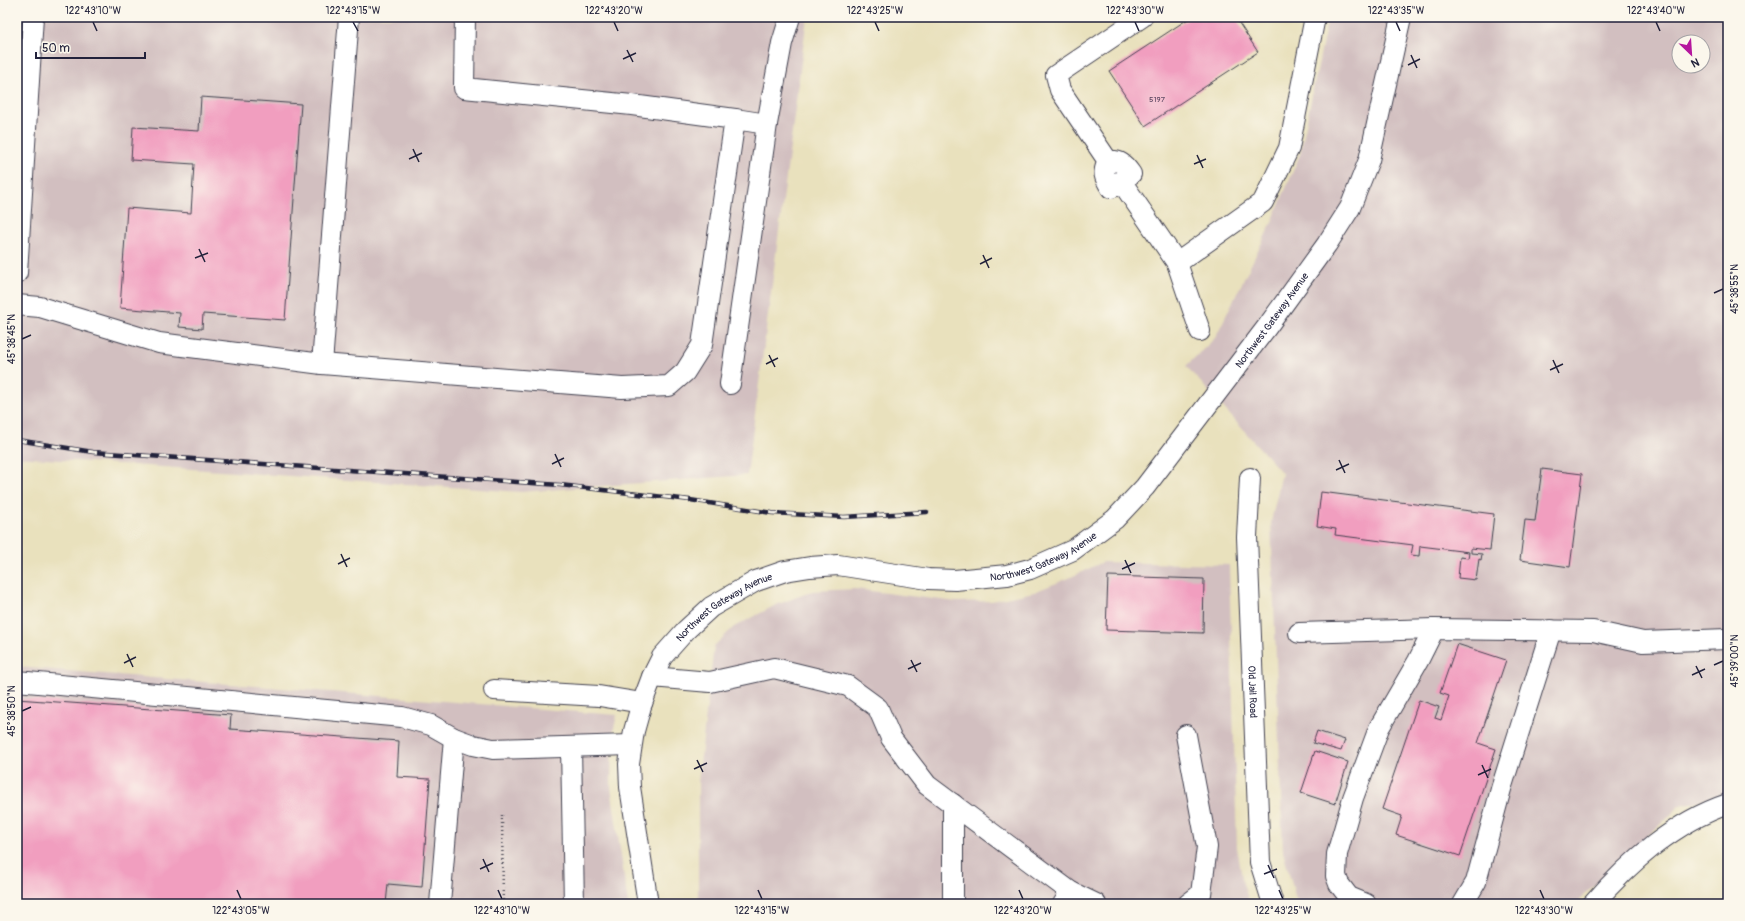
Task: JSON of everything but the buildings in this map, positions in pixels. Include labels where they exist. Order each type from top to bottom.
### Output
[{"type":"street","points":[[17,273],[33,17]]},
{"type":"street","points":[[322,364],[349,17]]},
{"type":"street","points":[[465,17],[464,88],[632,105],[767,124]]},
{"type":"street","points":[[730,384],[767,124],[782,43],[790,17]]},
{"type":"street","points":[[1142,17],[1056,75],[1060,90],[1108,161],[1116,160],[1123,163],[1130,174],[1121,181],[1177,263],[1200,331]]},
{"type":"street","points":[[1177,263],[1263,202],[1289,148],[1315,17]]},
{"type":"street","name":"Northwest Gateway Avenue","points":[[648,904],[630,787],[629,764],[631,745],[642,703],[662,657],[686,630],[711,607],[756,581],[785,571],[838,565],[928,579],[955,580],[1007,575],[1030,569],[1073,550],[1115,520],[1145,487],[1339,228],[1361,184],[1369,160],[1401,17]]},
{"type":"street","points":[[17,306],[40,307],[159,343],[322,364],[622,388],[669,386],[685,372],[702,345],[735,119]]},
{"type":"street","name":"Old Jail Road","points":[[1250,478],[1247,537],[1260,862],[1273,904]]},
{"type":"street","points":[[1366,904],[1349,898],[1339,884],[1336,876],[1337,854],[1353,798],[1379,728],[1418,661],[1434,629]]},
{"type":"street","points":[[1299,633],[1434,629],[1551,630],[1593,631],[1644,642],[1728,639]]},
{"type":"street","points":[[1463,904],[1476,882],[1501,788],[1551,630]]},
{"type":"street","points":[[652,677],[710,682],[774,668],[848,686],[878,708],[891,738],[927,785],[953,804],[1067,898],[1096,904]]},
{"type":"street","points":[[17,681],[402,716],[431,725],[454,738],[472,745],[493,749],[631,745]]},
{"type":"street","points":[[494,690],[599,696],[642,703]]},
{"type":"street","points":[[1186,735],[1207,847],[1201,894],[1188,904]]},
{"type":"street","points":[[440,904],[454,738]]},
{"type":"street","points":[[571,747],[574,904]]},
{"type":"street","points":[[953,804],[953,904]]},
{"type":"street","points":[[1592,904],[1626,868],[1647,849],[1692,820],[1728,804]]},
{"type":"path","points":[[502,815],[503,904]]},
{"type":"shaded area","points":[[17,17],[807,17],[747,475],[521,492],[17,457]]},
{"type":"shaded area","points":[[1328,17],[1728,17],[1728,794],[1681,805],[1575,904],[1299,904],[1296,899],[1283,852],[1271,522],[1282,473],[1186,366],[1215,338],[1272,222],[1300,154]]},
{"type":"shaded area","points":[[1103,562],[1229,565],[1237,847],[1243,884],[1250,904],[698,904],[698,782],[714,646],[734,627],[776,605],[813,591],[855,589],[957,602],[992,601],[1034,592]]},
{"type":"shaded area","points":[[17,667],[617,715],[612,737],[611,787],[628,904],[17,904]]},
{"type":"railway","points":[[17,440],[93,452],[560,485],[690,500],[772,513],[844,517],[927,512]]}]
